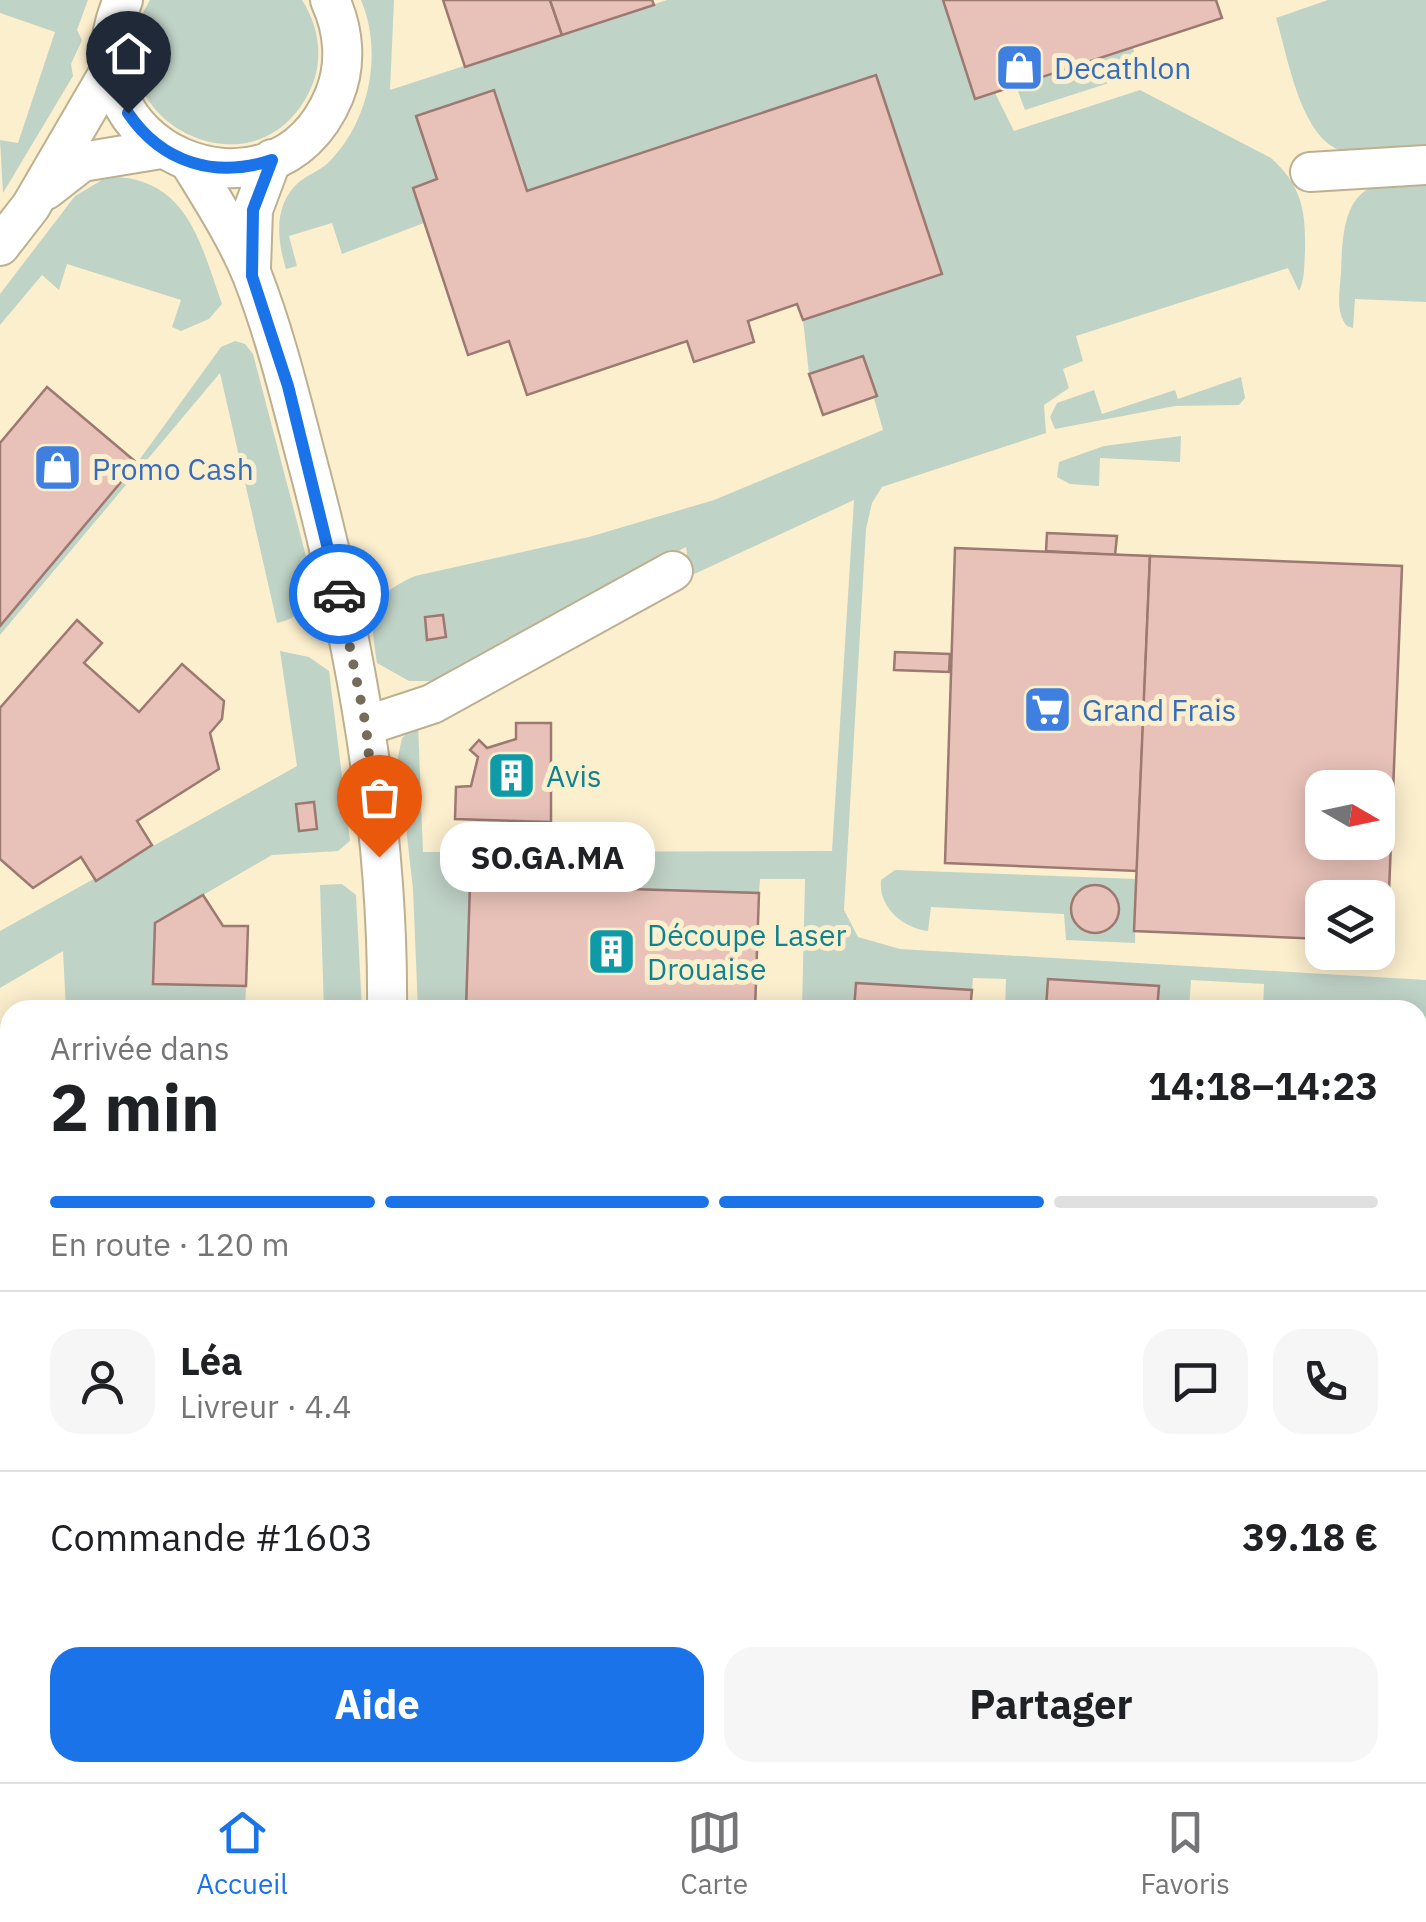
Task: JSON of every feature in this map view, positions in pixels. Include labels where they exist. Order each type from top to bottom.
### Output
[{"type":"street","points":[[123,0],[112,32],[112,67],[128,113],[176,156],[252,276],[288,386],[326,531],[366,726],[382,890],[387,1000]]},
{"type":"street","points":[[30,206],[56,180],[82,162],[176,156],[231,168],[272,160],[305,138],[336,90],[342,51],[330,0]]},
{"type":"street","points":[[0,246],[30,206],[112,67]]},
{"type":"street","points":[[252,276],[253,210],[272,160]]},
{"type":"street","points":[[1310,172],[1423,168]]},
{"type":"street","points":[[366,726],[432,704],[673,571]]},
{"type":"green space","points":[[0,0],[88,0],[77,30],[82,40],[71,64],[73,76],[3,193],[0,140],[18,143],[55,32],[0,13]]},
{"type":"green space","points":[[150,0],[302,0],[318,43],[311,88],[285,124],[253,141],[217,143],[184,132],[156,110],[138,79],[135,41]]},
{"type":"green space","points":[[361,0],[394,0],[390,90],[667,0],[943,0],[975,99],[995,93],[1014,131],[1140,90],[1271,158],[1296,189],[1303,212],[1305,252],[1299,291],[1288,268],[1076,336],[1083,361],[1063,369],[1069,388],[1044,405],[1046,433],[882,487],[872,503],[866,529],[844,910],[858,937],[900,949],[1426,980],[1426,1000],[1263,1000],[1264,984],[1191,980],[1190,1000],[1157,1000],[1158,986],[1048,979],[1047,1000],[1005,1000],[1006,979],[973,978],[972,990],[856,983],[855,1000],[802,1000],[805,879],[760,879],[759,893],[470,884],[466,1000],[418,1000],[413,889],[398,757],[402,738],[418,723],[423,852],[832,851],[854,500],[690,576],[686,547],[436,681],[409,681],[377,663],[373,621],[379,601],[415,576],[589,537],[714,500],[883,430],[862,356],[809,374],[803,320],[941,274],[527,191],[493,90],[416,116],[437,179],[413,188],[424,223],[342,254],[332,223],[289,236],[297,266],[286,269],[279,234],[281,212],[291,191],[331,160],[355,125],[369,84],[368,20]]},
{"type":"green space","points":[[1328,0],[1426,0],[1426,150],[1347,152],[1331,146],[1307,117],[1276,18]]},
{"type":"green space","points":[[1133,48],[1140,73],[1025,110],[1016,86]]},
{"type":"green space","points":[[118,177],[161,191],[177,205],[199,241],[222,304],[209,319],[181,331],[172,327],[181,300],[67,264],[59,290],[42,275],[0,325],[0,294],[75,196],[102,180]]},
{"type":"green space","points":[[1381,184],[1426,184],[1426,302],[1355,299],[1353,328],[1347,326],[1339,294],[1342,250],[1344,230],[1356,200],[1366,190]]},
{"type":"green space","points":[[235,341],[245,344],[253,354],[313,583],[310,598],[302,609],[277,623],[220,373],[0,635],[0,626],[137,463],[221,347]]},
{"type":"green space","points":[[1241,377],[1245,398],[1239,405],[1175,406],[1055,429],[1050,417],[1057,403],[1094,390],[1102,414],[1175,390],[1178,399]]},
{"type":"green space","points":[[1181,436],[1180,462],[1100,458],[1099,486],[1070,484],[1057,477],[1059,462],[1104,446]]},
{"type":"green space","points":[[280,651],[309,657],[329,671],[350,841],[338,851],[272,855],[155,923],[153,983],[246,986],[245,1000],[65,1000],[63,951],[0,988],[0,931],[297,766]]},
{"type":"green space","points":[[895,870],[1137,879],[1135,943],[1066,940],[1064,914],[931,907],[928,931],[919,929],[901,921],[884,899],[881,880]]},
{"type":"green space","points":[[342,884],[356,895],[361,1000],[324,1000],[320,885]]},
{"type":"building","points":[[443,0],[550,0],[562,35],[465,67]]},
{"type":"building","points":[[550,0],[652,0],[654,5],[562,35]]},
{"type":"building","name":"Decathlon","points":[[943,0],[1216,0],[1222,18],[975,99]]},
{"type":"building","points":[[876,75],[942,274],[803,320],[797,304],[748,321],[754,342],[694,362],[687,341],[527,395],[509,341],[468,355],[413,188],[437,179],[416,116],[494,90],[527,191]]},
{"type":"building","points":[[863,356],[877,396],[823,415],[809,374]]},
{"type":"building","points":[[47,387],[137,463],[0,626],[0,443]]},
{"type":"building","points":[[1047,533],[1117,536],[1115,555],[1046,551]]},
{"type":"building","name":"Grand Frais","points":[[955,548],[1150,556],[1137,871],[945,863]]},
{"type":"building","points":[[1150,556],[1402,566],[1394,770],[1305,770],[1305,860],[1390,860],[1389,880],[1305,880],[1305,938],[1134,931]]},
{"type":"building","points":[[443,615],[446,637],[427,640],[425,617]]},
{"type":"building","points":[[77,620],[102,643],[84,663],[139,712],[182,664],[224,701],[222,719],[210,733],[219,769],[137,821],[152,845],[96,881],[81,857],[33,888],[0,859],[0,708]]},
{"type":"building","points":[[895,652],[950,654],[949,672],[894,670]]},
{"type":"building","name":"Avis","points":[[516,723],[551,723],[551,822],[455,819],[456,787],[471,786],[478,757],[470,750],[479,740],[487,748],[516,739]]},
{"type":"building","points":[[314,802],[317,829],[299,831],[296,804]]},
{"type":"building","name":"Découpe Laser Drouaise","points":[[470,884],[759,893],[755,1000],[466,1000]]},
{"type":"building","points":[[1095,885],[1112,892],[1119,909],[1112,926],[1095,933],[1078,926],[1071,909],[1078,892]]},
{"type":"building","points":[[203,895],[223,926],[248,926],[246,986],[153,984],[155,923]]},
{"type":"building","points":[[1048,979],[1159,986],[1158,1000],[1047,1000]]},
{"type":"building","points":[[856,983],[972,990],[971,1000],[855,1000]]},
{"type":"way so far","points":[[339,594],[366,726],[379,857]]},
{"type":"place","name":"Decathlon","points":[[1019,67]]},
{"type":"place","name":"Promo Cash","points":[[57,468]]},
{"type":"place","name":"Grand Frais","points":[[1047,709]]},
{"type":"place","name":"Avis","points":[[511,775]]},
{"type":"place","name":"SO.GA.MA","points":[[379,857]]},
{"type":"place","name":"Découpe Laser Drouaise","points":[[612,951]]},
{"type":"route","points":[[128,113],[137,127],[161,148],[190,163],[231,168],[272,160],[253,210],[252,276],[288,386],[339,594]]}]
